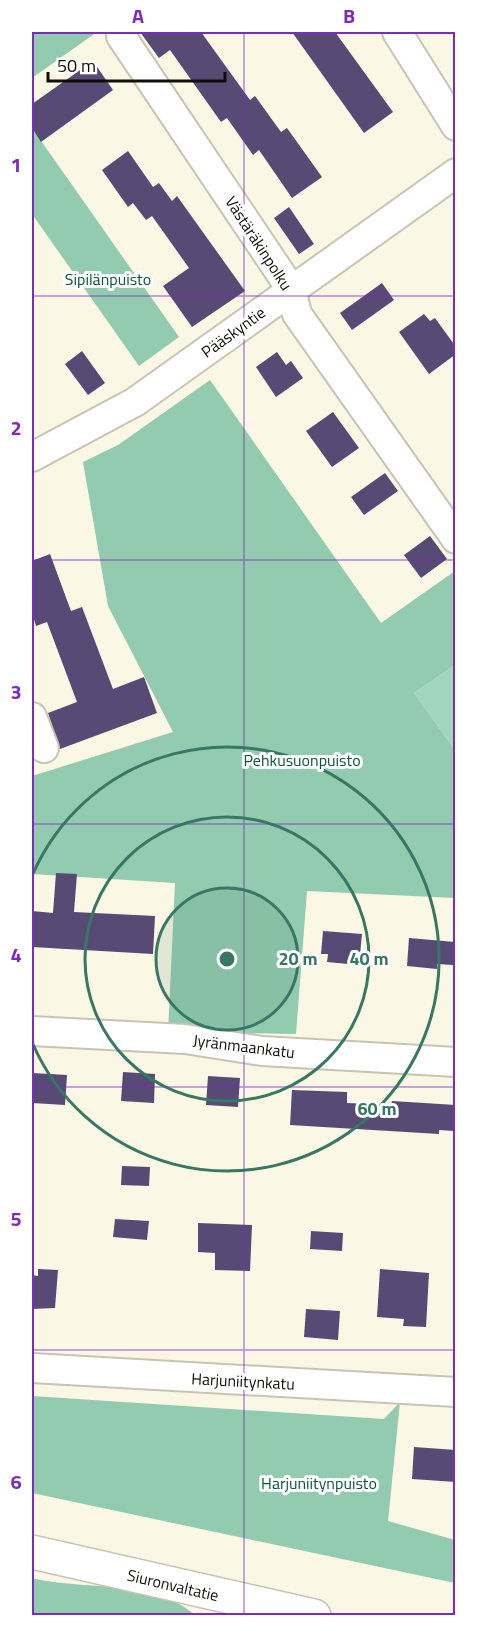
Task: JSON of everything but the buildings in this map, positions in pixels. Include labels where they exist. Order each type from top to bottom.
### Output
[{"type":"main road","name":"Siuronvaltatie","points":[[32,1552],[218,1606],[314,1616]]},
{"type":"street","points":[[397,32],[456,126]]},
{"type":"street","name":"Västäräkinpolku","points":[[121,36],[291,289],[297,314],[456,539]]},
{"type":"street","name":"Pääskyntie","points":[[32,457],[135,402],[456,173]]},
{"type":"street","points":[[32,717],[44,748]]},
{"type":"street","name":"Jyränmaankatu","points":[[32,1031],[185,1039],[262,1051],[456,1062]]},
{"type":"street","name":"Harjuniitynkatu","points":[[32,1368],[456,1392]]},
{"type":"green space","points":[[32,32],[97,32],[32,78]]},
{"type":"green space","name":"Sipilänpuisto","points":[[32,128],[179,337],[139,366],[32,214]]},
{"type":"green space","name":"Pehkusuonpuisto","points":[[210,380],[381,623],[455,571],[455,665],[414,693],[455,750],[455,898],[307,891],[296,1034],[168,1032],[175,883],[32,874],[32,776],[173,732],[108,606],[83,462],[118,445]]},
{"type":"green space","points":[[455,665],[455,750],[414,693]]},
{"type":"green space","name":"Harjuniitynpuisto","points":[[32,1396],[384,1419],[400,1402],[388,1521],[455,1540],[455,1583],[32,1493]]},
{"type":"green space","points":[[32,1578],[138,1590],[178,1603],[195,1615],[32,1616]]}]
